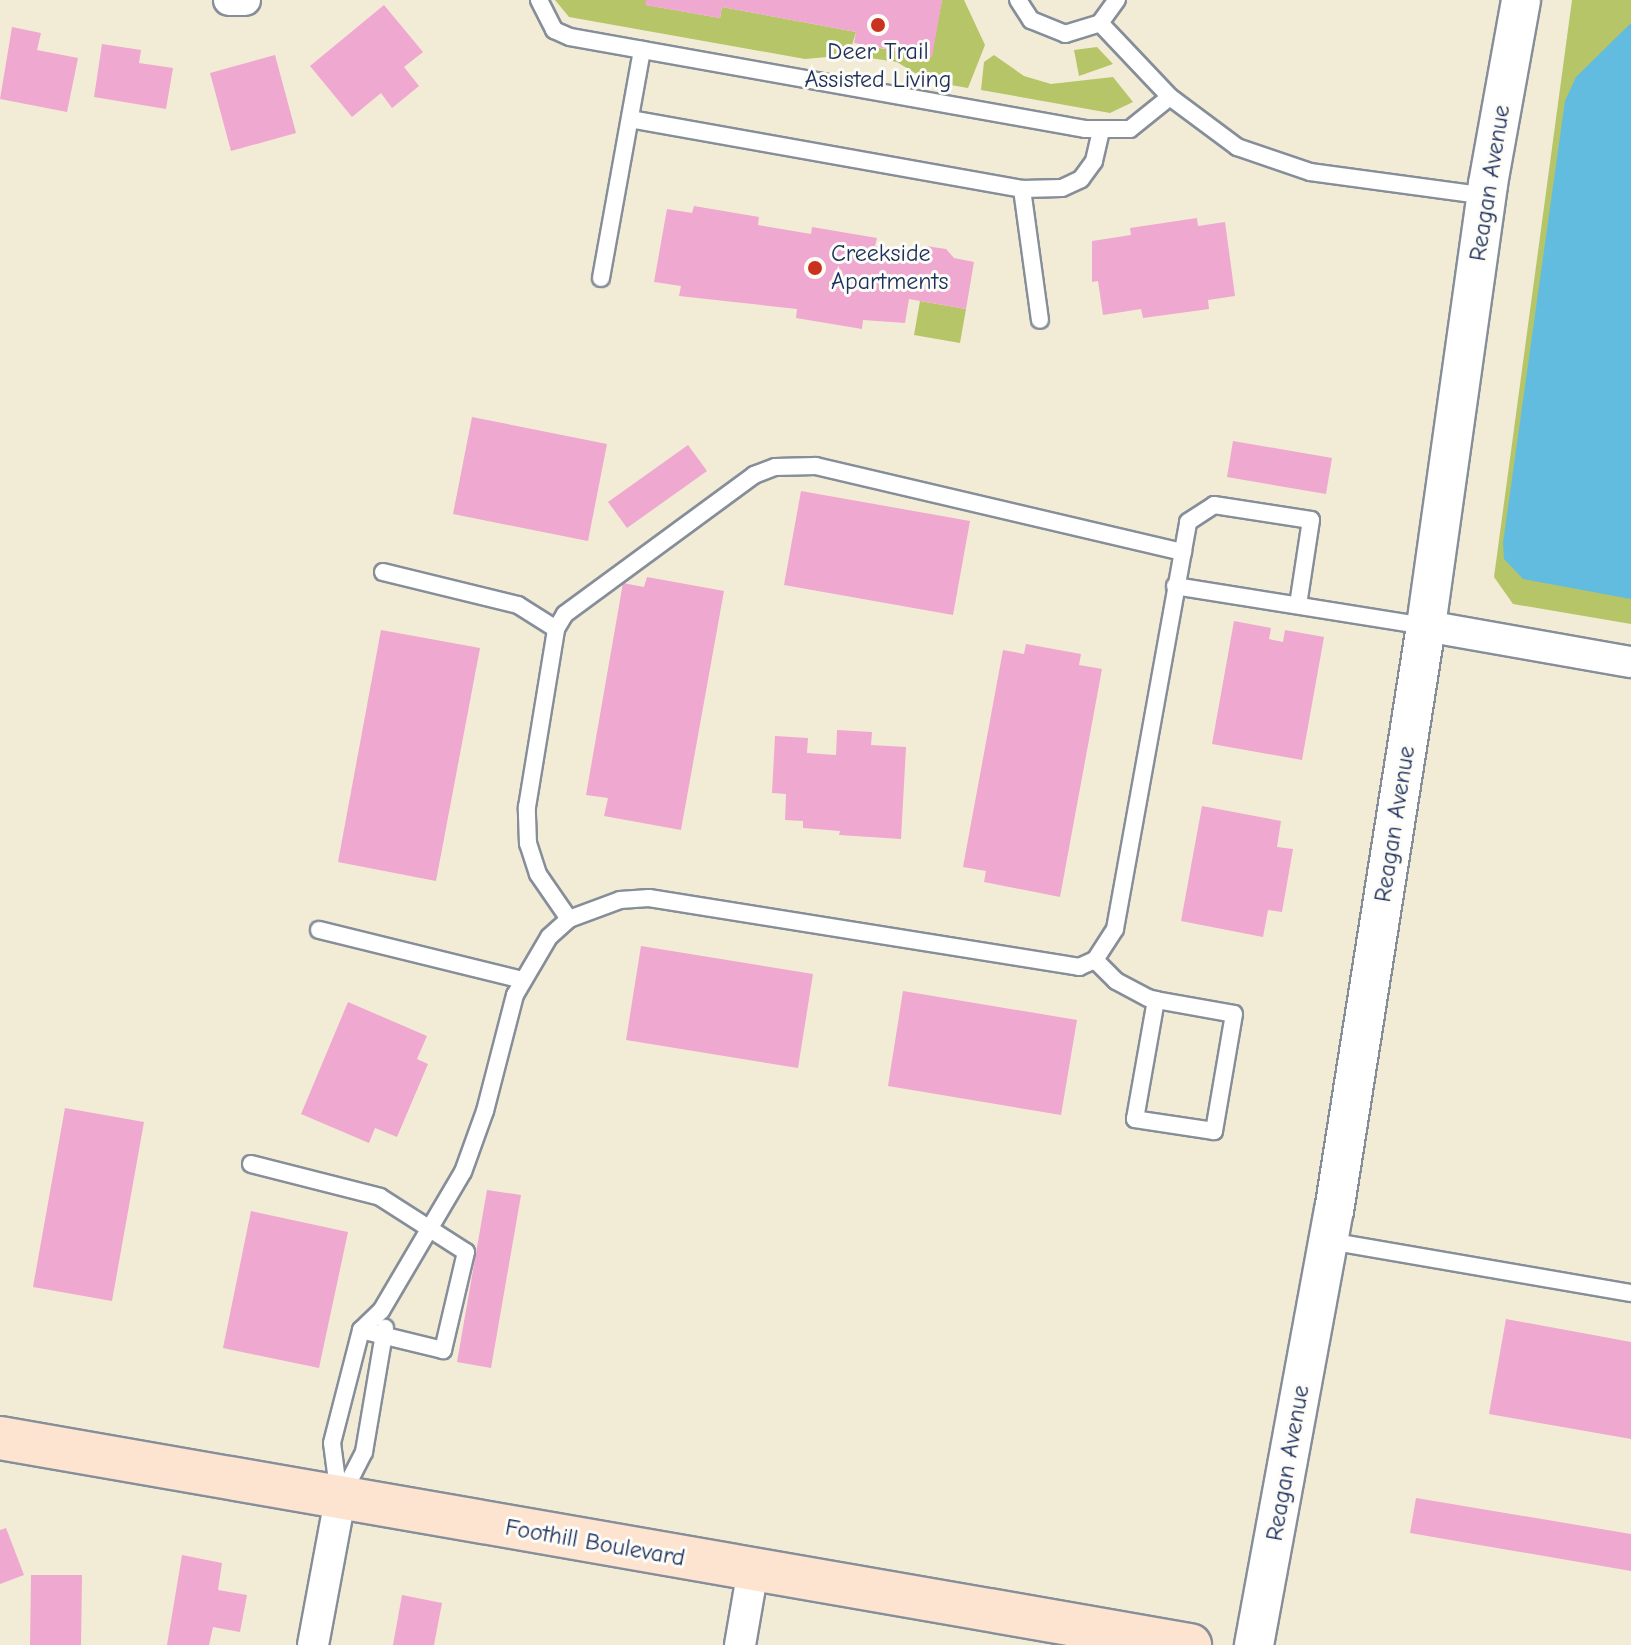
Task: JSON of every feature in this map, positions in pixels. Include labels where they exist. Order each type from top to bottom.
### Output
[{"type":"main road","name":"Foothill Boulevard","points":[[0,1438],[1190,1645]]},
{"type":"street","points":[[229,0],[245,0]]},
{"type":"street","name":"Reagan Avenue","points":[[1254,1645],[1329,1241],[1426,626],[1487,196],[1521,0]]},
{"type":"street","points":[[1426,626],[1631,662]]},
{"type":"street","points":[[313,1645],[340,1499]]},
{"type":"street","points":[[740,1645],[753,1570]]},
{"type":"lane","points":[[539,0],[554,30],[642,50],[1101,131],[1130,129],[1170,97]]},
{"type":"lane","points":[[1018,0],[1031,20],[1047,30],[1074,33],[1100,23],[1117,0]]},
{"type":"lane","points":[[1100,23],[1170,97],[1237,147],[1273,162],[1361,180],[1487,196]]},
{"type":"lane","points":[[601,278],[642,50]]},
{"type":"lane","points":[[630,119],[1022,189],[1062,188],[1081,179],[1094,161],[1101,131]]},
{"type":"lane","points":[[1022,189],[1040,320]]},
{"type":"lane","points":[[569,919],[538,874],[528,844],[527,807],[556,629],[578,605],[754,475],[775,467],[816,466],[1183,552]]},
{"type":"lane","points":[[340,1499],[332,1443],[361,1330],[381,1311],[431,1228],[472,1148],[523,980],[549,937],[569,919],[620,900],[649,898],[1062,968],[1095,960],[1117,921],[1188,522],[1214,505],[1311,520],[1298,605]]},
{"type":"lane","points":[[383,572],[518,605],[556,629]]},
{"type":"lane","points":[[1175,586],[1426,626]]},
{"type":"lane","points":[[319,930],[523,980]]},
{"type":"lane","points":[[1095,960],[1131,991],[1156,1000],[1234,1014],[1214,1131],[1135,1119],[1156,1000]]},
{"type":"lane","points":[[251,1164],[380,1197],[466,1252],[443,1350],[361,1330]]},
{"type":"lane","points":[[1329,1241],[1631,1293]]},
{"type":"lane","points":[[340,1499],[364,1452],[387,1336],[381,1311]]},
{"type":"green space","points":[[555,0],[646,0],[646,5],[720,18],[722,7],[856,32],[849,55],[805,59],[569,17]]},
{"type":"green space","points":[[942,0],[964,0],[985,45],[968,88],[928,81],[897,62],[863,57],[862,45],[931,57]]},
{"type":"green space","points":[[1572,0],[1631,0],[1631,624],[1513,604],[1494,577]]},
{"type":"green space","points":[[1097,47],[1113,64],[1079,76],[1074,50]]},
{"type":"green space","points":[[994,55],[1024,76],[1051,84],[1113,77],[1133,102],[1110,113],[981,90],[984,62]]},
{"type":"green space","points":[[920,301],[966,309],[960,343],[914,335]]},
{"type":"water","points":[[1631,23],[1631,599],[1523,579],[1504,559],[1503,543],[1565,101],[1576,77]]},
{"type":"building","name":"Deer Trail Assisted Living","points":[[646,0],[942,0],[932,57],[854,43],[856,32],[722,7],[720,18],[645,5]]},
{"type":"building","points":[[384,5],[423,52],[404,67],[419,86],[392,108],[381,93],[352,117],[310,66]]},
{"type":"building","points":[[12,27],[41,33],[37,50],[78,58],[67,112],[0,99]]},
{"type":"building","points":[[102,44],[141,50],[139,63],[173,68],[166,109],[94,97]]},
{"type":"building","points":[[275,55],[296,133],[231,151],[210,73]]},
{"type":"building","name":"Creekside Apartments","points":[[694,206],[759,217],[758,225],[811,234],[812,227],[877,238],[875,246],[904,251],[925,251],[926,246],[946,249],[954,258],[974,262],[966,309],[909,299],[905,323],[863,320],[862,329],[796,318],[797,309],[679,296],[681,286],[654,282],[667,209],[692,213]]},
{"type":"building","points":[[1197,218],[1198,226],[1225,222],[1235,296],[1208,300],[1209,309],[1143,318],[1141,309],[1103,315],[1098,281],[1092,282],[1092,241],[1131,235],[1130,228]]},
{"type":"building","points":[[472,417],[607,444],[588,541],[453,514]]},
{"type":"building","points":[[1233,441],[1332,458],[1326,494],[1227,477]]},
{"type":"building","points":[[688,445],[707,471],[627,528],[608,502]]},
{"type":"building","points":[[801,491],[970,521],[953,615],[784,585]]},
{"type":"building","points":[[647,577],[724,591],[681,830],[604,816],[608,798],[586,795],[623,583],[644,587]]},
{"type":"building","points":[[1234,621],[1271,628],[1269,639],[1283,642],[1285,630],[1324,637],[1302,760],[1212,744]]},
{"type":"building","points":[[381,630],[480,648],[436,881],[338,862]]},
{"type":"building","points":[[1026,644],[1081,654],[1079,665],[1102,669],[1060,897],[984,882],[986,871],[963,867],[1003,650],[1024,654]]},
{"type":"building","points":[[837,730],[872,732],[871,745],[906,747],[901,839],[839,835],[840,831],[803,828],[803,821],[785,820],[786,794],[772,793],[775,736],[808,738],[807,753],[836,755]]},
{"type":"building","points":[[1202,806],[1281,821],[1277,847],[1293,849],[1282,912],[1268,910],[1263,937],[1181,921]]},
{"type":"building","points":[[641,946],[813,974],[798,1068],[626,1040]]},
{"type":"building","points":[[903,991],[1077,1020],[1061,1115],[888,1086]]},
{"type":"building","points":[[348,1002],[427,1036],[417,1059],[428,1064],[397,1137],[375,1128],[369,1143],[301,1114]]},
{"type":"building","points":[[65,1108],[144,1122],[112,1301],[33,1287]]},
{"type":"building","points":[[487,1190],[521,1195],[491,1368],[457,1362]]},
{"type":"building","points":[[251,1211],[348,1232],[319,1368],[223,1348]]},
{"type":"building","points":[[1506,1319],[1631,1342],[1631,1439],[1489,1414]]},
{"type":"building","points":[[1416,1498],[1631,1534],[1631,1571],[1410,1533]]},
{"type":"building","points":[[6,1528],[24,1575],[0,1584],[0,1530]]},
{"type":"building","points":[[182,1555],[222,1563],[218,1590],[247,1595],[240,1632],[213,1627],[209,1645],[167,1645]]},
{"type":"building","points":[[31,1575],[82,1575],[81,1645],[30,1645]]},
{"type":"building","points":[[402,1595],[442,1603],[434,1645],[393,1645]]},
{"type":"place","name":"Deer Trail Assisted Living","points":[[878,25]]},
{"type":"place","name":"Creekside Apartments","points":[[815,268]]}]
